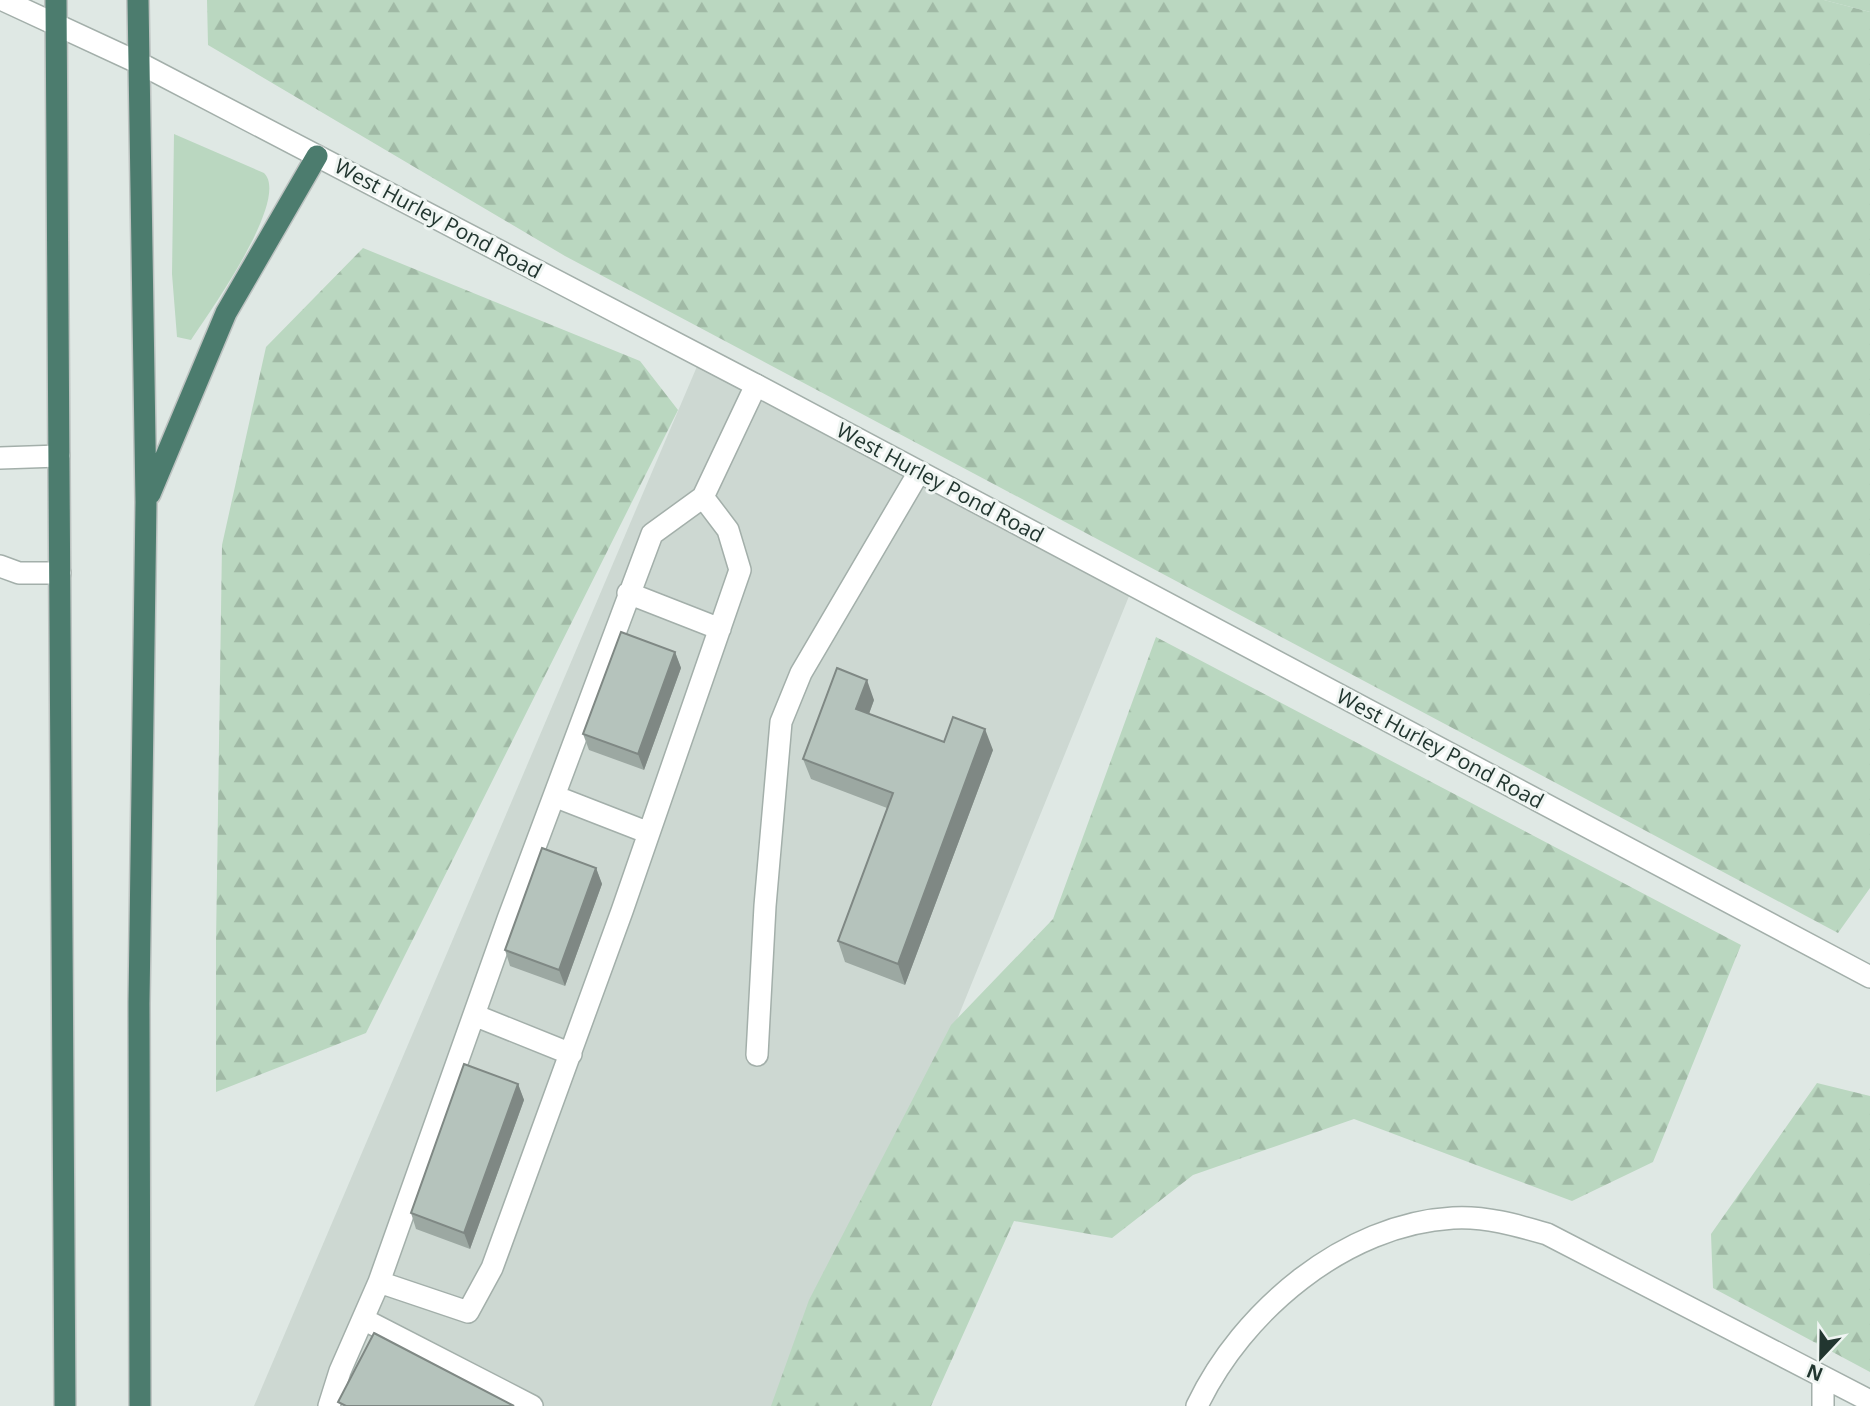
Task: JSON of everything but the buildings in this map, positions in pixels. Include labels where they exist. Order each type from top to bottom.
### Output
[{"type":"highway","points":[[56,0],[65,1406]]},
{"type":"highway","points":[[138,0],[146,502],[139,1003],[140,1406]]},
{"type":"highway","points":[[146,502],[226,313],[317,156]]},
{"type":"street","name":"West Hurley Pond Road","points":[[3,0],[139,63],[756,385],[1870,977]]},
{"type":"street","points":[[329,1406],[340,1371],[379,1282],[628,593],[652,534],[703,497],[756,385]]},
{"type":"street","points":[[0,458],[59,456]]},
{"type":"street","points":[[757,1055],[765,906],[781,722],[801,673],[919,472]]},
{"type":"street","points":[[379,1282],[468,1312],[492,1268],[571,1054],[740,570],[728,530],[703,497]]},
{"type":"street","points":[[0,566],[19,573],[60,573]]},
{"type":"street","points":[[628,593],[720,629]]},
{"type":"street","points":[[554,796],[649,833]]},
{"type":"street","points":[[474,1015],[571,1054]]},
{"type":"street","points":[[1197,1406],[1221,1363],[1268,1307],[1299,1280],[1351,1247],[1409,1225],[1453,1218],[1501,1221],[1547,1234],[1870,1401]]},
{"type":"street","points":[[363,1319],[533,1406]]},
{"type":"street","points":[[1823,1377],[1823,1406]]},
{"type":"shaded area","points":[[701,357],[1136,579],[800,1406],[254,1406]]},
{"type":"green space","points":[[207,0],[1824,0],[1870,12],[1870,888],[1838,933],[565,256],[208,45]]},
{"type":"green space","points":[[1824,0],[1870,0],[1870,12]]},
{"type":"green space","points":[[174,134],[264,173],[269,187],[266,206],[244,256],[191,340],[177,337],[172,274]]},
{"type":"green space","points":[[363,248],[640,361],[678,410],[366,1033],[216,1092],[222,545],[266,347]]},
{"type":"green space","points":[[1156,637],[1741,945],[1653,1162],[1572,1201],[1354,1119],[1193,1175],[1112,1238],[1014,1221],[931,1406],[771,1406],[809,1300],[951,1025],[1053,919]]},
{"type":"green space","points":[[1817,1083],[1870,1096],[1870,1372],[1713,1288],[1711,1234]]}]
